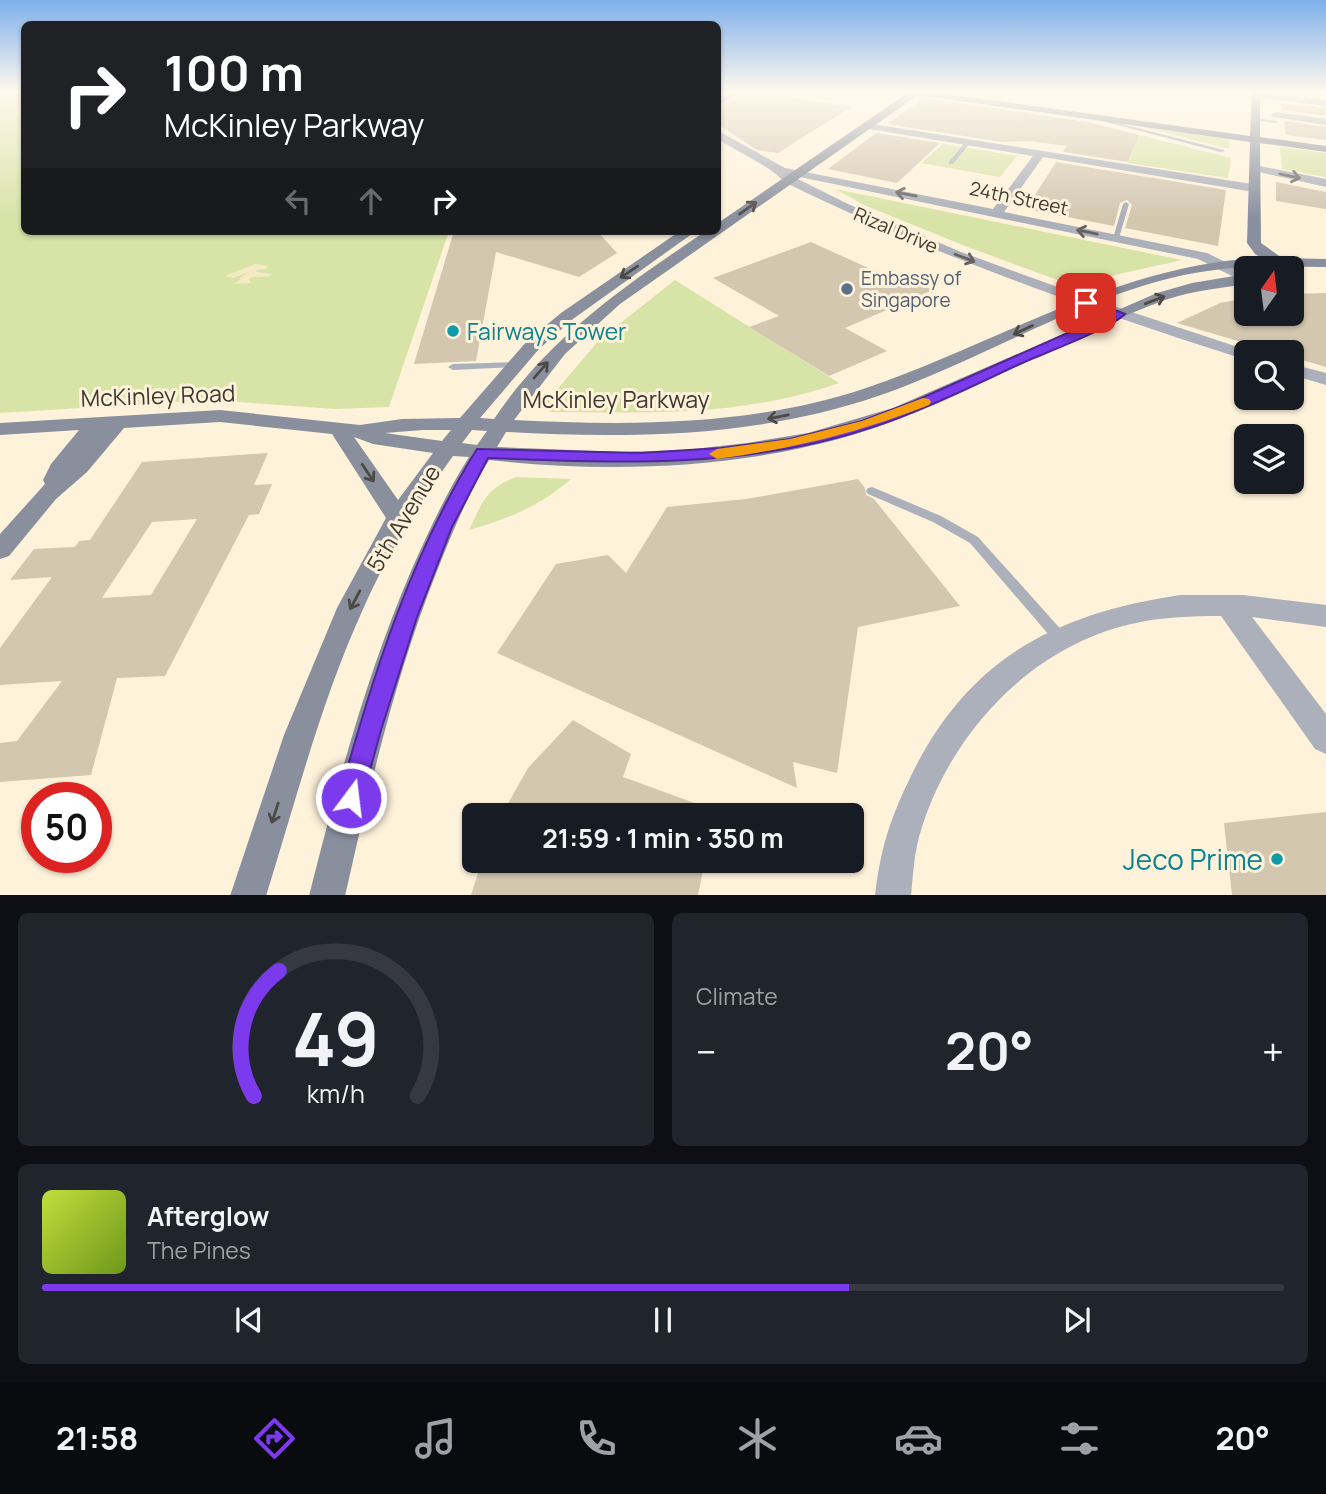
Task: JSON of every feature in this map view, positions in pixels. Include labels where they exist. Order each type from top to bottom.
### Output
[{"type":"main road","name":"5th Avenue","points":[[721,226],[845,134]]},
{"type":"main road","points":[[1229,134],[1326,146]]},
{"type":"main road","points":[[1232,134],[1255,137]]},
{"type":"main road","points":[[1255,134],[1254,243],[1268,256]]},
{"type":"main road","name":"5th Avenue","points":[[788,174],[792,161]]},
{"type":"main road","name":"5th Avenue","points":[[766,179],[788,174]]},
{"type":"main road","name":"5th Avenue","points":[[248,895],[300,735],[350,608],[398,518],[445,450],[514,365],[560,321],[680,235]]},
{"type":"main road","name":"5th Avenue","points":[[327,895],[369,730],[407,617],[443,527],[483,453],[535,377],[574,335],[618,298],[709,235]]},
{"type":"main road","name":"McKinley Parkway","points":[[1304,267],[1326,263]]},
{"type":"main road","name":"McKinley Parkway","points":[[466,424],[638,430],[712,426],[773,418],[845,403],[1086,303],[1166,275],[1234,266]]},
{"type":"main road","name":"McKinley Parkway","points":[[1304,272],[1326,276]]},
{"type":"main road","points":[[483,453],[641,458],[721,454],[790,443],[867,424],[920,404],[1119,314],[1192,288],[1234,281]]},
{"type":"main road","name":"McKinley Road","points":[[0,429],[220,416],[349,429],[466,424]]},
{"type":"main road","points":[[0,550],[48,494],[79,467],[119,421]]},
{"type":"main road","points":[[48,494],[60,469],[96,422]]},
{"type":"main road","points":[[349,429],[398,518]]},
{"type":"main road","name":"McKinley Road","points":[[349,429],[373,438],[445,450],[483,453]]},
{"type":"street","points":[[929,134],[1254,188]]},
{"type":"street","name":"Rizal Drive","points":[[721,137],[756,159],[921,241],[1086,303],[1234,350]]},
{"type":"street","points":[[997,213],[1040,154]]},
{"type":"street","points":[[1254,168],[1326,183]]},
{"type":"street","name":"24th Street","points":[[788,174],[997,213],[1202,256],[1234,271]]},
{"type":"street","points":[[1304,373],[1326,379]]},
{"type":"street","points":[[1228,605],[1326,739]]},
{"type":"street","points":[[892,895],[900,841],[931,766],[968,708],[1010,667],[1060,638],[1113,618],[1160,609],[1228,605],[1326,616]]},
{"type":"lane","points":[[1157,134],[1222,151]]},
{"type":"lane","points":[[951,163],[968,142]]},
{"type":"lane","points":[[1116,238],[1126,204]]},
{"type":"lane","points":[[453,367],[514,365]]},
{"type":"lane","points":[[872,491],[947,524],[974,540],[1060,638]]},
{"type":"green space","points":[[0,134],[21,134],[21,235],[448,235],[389,407],[335,409],[210,400],[0,413]]},
{"type":"green space","points":[[1169,134],[1227,139],[1230,140],[1229,149]]},
{"type":"green space","points":[[1139,135],[1231,158],[1228,178],[1128,163]]},
{"type":"green space","points":[[943,144],[1017,156],[1000,177],[921,163]]},
{"type":"green space","points":[[1280,147],[1326,153],[1326,177],[1282,169]]},
{"type":"green space","points":[[835,189],[1182,260],[1115,275],[1079,288],[965,246],[864,205]]},
{"type":"green space","points":[[675,280],[839,383],[769,402],[696,410],[550,412],[543,406],[600,339]]},
{"type":"green space","points":[[516,477],[571,479],[547,497],[523,510],[469,530],[491,492]]},
{"type":"sand","points":[[255,264],[268,266],[266,269],[256,270],[257,272],[273,274],[249,279],[251,283],[234,284],[248,272],[233,278],[225,276]]},
{"type":"building","points":[[733,134],[809,134],[778,153],[757,150]]},
{"type":"building","points":[[875,134],[940,143],[897,183],[828,169]]},
{"type":"building","points":[[950,134],[1139,135],[1128,162],[1063,152],[1067,146],[1028,141],[1002,142]]},
{"type":"building","points":[[1326,134],[1326,140],[1286,135]]},
{"type":"building","points":[[1056,162],[1226,190],[1218,246],[1125,228],[1132,205],[1127,200],[1120,203],[1114,226],[1026,209]]},
{"type":"building","points":[[1276,182],[1326,192],[1326,209],[1276,201]]},
{"type":"building","points":[[453,235],[601,235],[617,253],[579,277],[496,252],[476,361],[414,364]]},
{"type":"building","points":[[811,242],[886,276],[894,272],[933,290],[845,328],[887,351],[829,376],[749,327],[779,316],[713,278]]},
{"type":"building","points":[[1326,293],[1326,367],[1304,361],[1304,340],[1234,340],[1177,323],[1220,303],[1234,300],[1234,326],[1304,326],[1304,294]]},
{"type":"building","points":[[268,453],[254,485],[272,484],[259,514],[249,515],[165,676],[117,678],[91,775],[0,782],[0,743],[17,741],[62,681],[0,685],[0,648],[52,577],[10,580],[34,549],[75,547],[79,541],[90,540],[142,462]],"holes":[[[197,519],[151,595],[102,598],[152,522]]]},
{"type":"building","points":[[858,479],[865,488],[866,495],[874,499],[960,606],[858,627],[837,773],[793,762],[797,788],[497,653],[556,564],[608,555],[626,573],[667,507],[746,499]]},
{"type":"building","points":[[573,720],[631,754],[623,777],[694,803],[508,803],[528,768]]},
{"type":"building","name":"Jeco Prime","points":[[1326,812],[1326,895],[1232,895],[1224,823]]},
{"type":"building","points":[[478,873],[703,873],[698,895],[471,895]]},
{"type":"slow traffic","points":[[717,454],[790,443],[867,424],[923,402]]},
{"type":"place","name":"Embassy of Singapore","points":[[847,289]]},
{"type":"place","name":"Fairways Tower","points":[[453,331]]},
{"type":"place","name":"Jeco Prime","points":[[1277,859]]},
{"type":"route","points":[[351,798],[369,730],[407,617],[443,527],[483,453],[641,458],[721,454],[790,443],[867,424],[920,404],[1119,314],[1086,303]]}]
